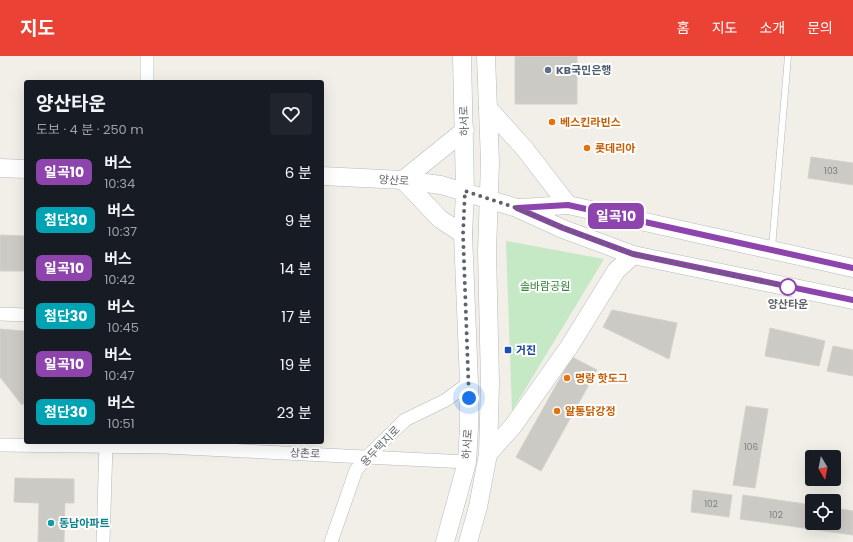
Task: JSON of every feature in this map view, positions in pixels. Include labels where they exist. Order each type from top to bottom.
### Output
[{"type":"main road","name":"하서로","points":[[445,542],[467,462],[469,383],[463,234],[465,130],[462,56]]},
{"type":"main road","name":"하서로","points":[[468,542],[478,508],[488,454],[490,383],[487,252],[490,162],[486,56]]},
{"type":"main road","points":[[488,108],[524,148],[568,205]]},
{"type":"main road","points":[[463,234],[440,219],[403,180],[465,130]]},
{"type":"main road","points":[[0,168],[24,169]]},
{"type":"main road","name":"양산로","points":[[324,176],[403,180],[465,191],[517,208],[563,228],[633,254],[853,300]]},
{"type":"main road","points":[[517,208],[568,205],[853,268]]},
{"type":"main road","points":[[488,454],[513,426],[569,347],[616,271],[633,254]]},
{"type":"street","points":[[147,56],[147,80]]},
{"type":"street","points":[[0,314],[24,315]]},
{"type":"street","name":"용두택지로","points":[[331,542],[356,470],[368,456],[405,420],[446,400],[469,383]]},
{"type":"street","name":"상촌로","points":[[0,445],[165,444],[467,462]]},
{"type":"street","points":[[103,542],[106,445]]},
{"type":"lane","points":[[772,251],[788,56]]},
{"type":"green space","name":"솔바람공원","points":[[506,241],[604,259],[512,411]]},
{"type":"building","points":[[515,56],[577,56],[577,104],[515,104]]},
{"type":"building","points":[[811,157],[853,163],[853,185],[808,178]]},
{"type":"building","points":[[0,235],[24,236],[24,271],[0,271]]},
{"type":"building","points":[[612,310],[677,323],[669,359],[603,327]]},
{"type":"building","points":[[770,328],[825,341],[819,366],[765,356]]},
{"type":"building","points":[[0,329],[24,331],[24,404],[22,405],[0,377]]},
{"type":"building","points":[[833,346],[853,350],[853,376],[827,371]]},
{"type":"building","points":[[572,357],[597,370],[541,471],[516,457]]},
{"type":"building","points":[[746,406],[768,409],[755,488],[733,485]]},
{"type":"building","name":"동남아파트","points":[[15,478],[74,479],[74,503],[65,503],[64,542],[38,542],[39,503],[14,502]]},
{"type":"building","points":[[693,490],[732,495],[729,517],[691,512]]},
{"type":"building","points":[[743,495],[805,504],[805,528],[740,519]]},
{"type":"building","points":[[841,509],[853,511],[853,535],[818,530],[841,530]]},
{"type":"bus line","name":"일곡10","points":[[853,268],[568,205],[517,208],[563,228],[633,254],[853,300]]},
{"type":"place","name":"KB국민은행","points":[[548,70]]},
{"type":"place","name":"베스킨라빈스","points":[[552,122]]},
{"type":"place","name":"롯데리아","points":[[587,148]]},
{"type":"place","name":"양산타운","points":[[788,287]]},
{"type":"place","name":"거진","points":[[508,350]]},
{"type":"place","name":"명랑 핫도그","points":[[567,378]]},
{"type":"place","name":"알통닭강정","points":[[557,411]]},
{"type":"place","name":"동남아파트","points":[[51,523]]},
{"type":"route","points":[[469,398],[463,234],[465,191],[517,208],[563,228],[633,254],[788,287]]}]
